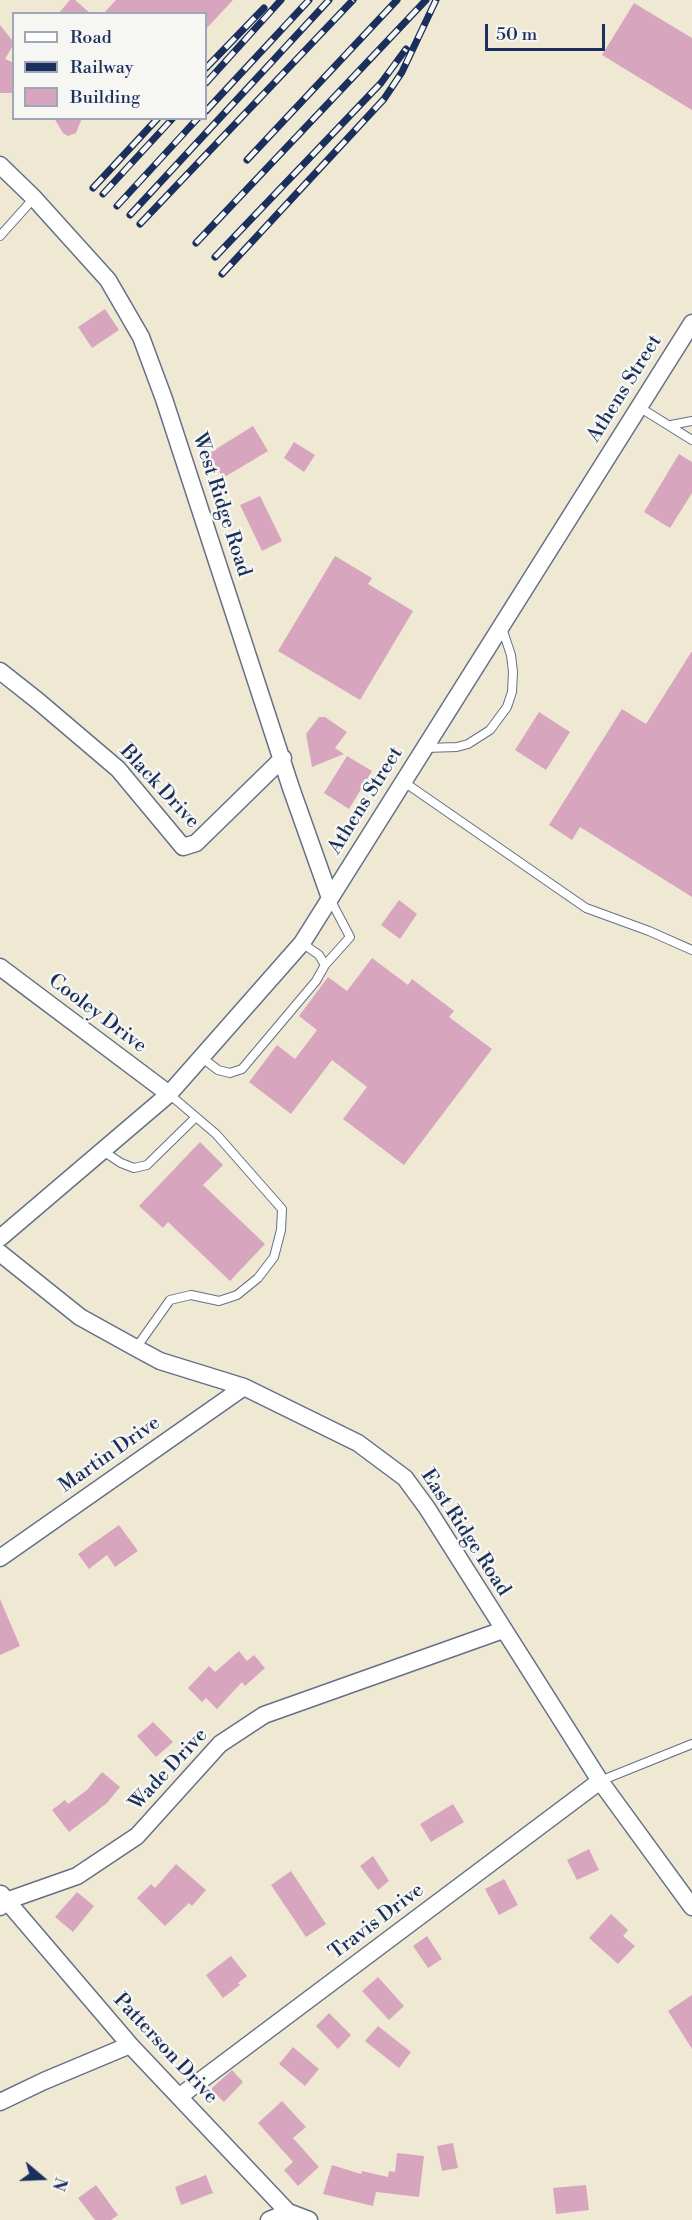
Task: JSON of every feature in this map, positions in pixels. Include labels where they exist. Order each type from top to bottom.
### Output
[{"type":"street","name":"West Ridge Road","points":[[0,165],[34,198],[108,280],[141,337],[164,399],[291,788],[330,898]]},
{"type":"street","name":"Athens Street","points":[[0,1238],[169,1094],[302,943],[692,323]]},
{"type":"street","name":"Black Drive","points":[[0,671],[118,769],[183,847],[196,843],[283,758]]},
{"type":"street","name":"Cooley Drive","points":[[0,967],[169,1094]]},
{"type":"street","name":"East Ridge Road","points":[[0,1253],[80,1317],[160,1361],[244,1387],[358,1443],[405,1478],[427,1508],[600,1781],[692,1907]]},
{"type":"street","name":"Martin Drive","points":[[0,1558],[244,1387]]},
{"type":"street","name":"Wade Drive","points":[[2,1900],[77,1876],[136,1836],[220,1744],[264,1715],[503,1630]]},
{"type":"street","name":"Travis Drive","points":[[180,2096],[600,1781]]},
{"type":"street","name":"Patterson Drive","points":[[2,1900],[130,2045],[288,2212],[309,2220]]},
{"type":"street","points":[[0,2102],[130,2045]]},
{"type":"street","points":[[269,2220],[288,2212]]},
{"type":"lane","points":[[0,236],[34,198]]},
{"type":"lane","points":[[639,407],[692,440]]},
{"type":"lane","points":[[671,425],[692,421]]},
{"type":"lane","points":[[424,748],[457,747],[468,744],[490,730],[507,707],[512,692],[513,672],[511,655],[501,625]]},
{"type":"lane","points":[[404,782],[586,908],[649,931],[692,950]]},
{"type":"lane","points":[[201,1057],[218,1070],[230,1073],[242,1069],[316,981],[325,965],[350,937],[330,898]]},
{"type":"lane","points":[[302,943],[319,955],[325,965]]},
{"type":"lane","points":[[136,1348],[170,1300],[192,1295],[219,1301],[237,1295],[258,1278],[274,1257],[281,1230],[282,1209],[216,1134],[169,1094]]},
{"type":"lane","points":[[103,1151],[121,1163],[135,1168],[147,1165],[196,1117]]},
{"type":"lane","points":[[600,1781],[692,1744]]},
{"type":"building","points":[[70,0],[75,0],[89,12],[60,12]]},
{"type":"building","points":[[116,0],[233,0],[207,28],[207,12],[105,12]]},
{"type":"building","points":[[634,3],[692,38],[692,110],[602,55]]},
{"type":"building","points":[[0,25],[12,40],[12,47],[5,59],[12,62],[12,93],[0,93]]},
{"type":"building","points":[[55,120],[81,120],[76,133],[68,136],[63,133]]},
{"type":"building","points":[[105,309],[119,330],[92,348],[78,327]]},
{"type":"building","points":[[253,426],[268,451],[223,478],[208,454]]},
{"type":"building","points":[[294,442],[315,455],[304,472],[284,458]]},
{"type":"building","points":[[679,454],[692,462],[692,493],[670,528],[644,512]]},
{"type":"building","points":[[260,496],[282,541],[262,551],[240,505]]},
{"type":"building","points":[[335,556],[372,578],[368,584],[413,611],[360,700],[278,651]]},
{"type":"building","points":[[692,651],[692,897],[580,827],[572,840],[549,825],[622,709],[646,724]]},
{"type":"building","points":[[539,712],[570,732],[546,770],[515,750]]},
{"type":"building","points":[[319,717],[325,717],[347,732],[335,748],[344,754],[312,767],[306,734]]},
{"type":"building","points":[[347,756],[372,771],[349,809],[324,793]]},
{"type":"building","points":[[399,900],[417,914],[400,939],[381,925]]},
{"type":"building","points":[[372,958],[408,985],[412,979],[454,1011],[449,1017],[492,1049],[404,1165],[343,1119],[367,1087],[332,1060],[291,1114],[249,1082],[277,1045],[295,1059],[317,1030],[299,1016],[328,977],[347,991]]},
{"type":"building","points":[[200,1142],[223,1165],[203,1185],[265,1244],[230,1281],[168,1222],[163,1228],[139,1206]]},
{"type":"building","points":[[119,1525],[138,1551],[115,1567],[107,1555],[89,1569],[78,1554]]},
{"type":"building","points":[[0,1599],[20,1646],[0,1655]]},
{"type":"building","points":[[239,1651],[247,1661],[254,1655],[265,1668],[245,1686],[242,1682],[217,1709],[206,1698],[202,1702],[188,1688],[209,1666],[215,1672]]},
{"type":"building","points":[[153,1722],[173,1742],[156,1757],[137,1736]]},
{"type":"building","points":[[102,1772],[120,1787],[107,1803],[69,1832],[52,1810],[65,1800],[68,1804],[87,1790]]},
{"type":"building","points":[[453,1804],[464,1822],[431,1842],[420,1824]]},
{"type":"building","points":[[589,1849],[599,1870],[577,1880],[567,1860]]},
{"type":"building","points":[[373,1856],[389,1881],[378,1890],[360,1866]]},
{"type":"building","points":[[176,1864],[206,1890],[192,1906],[189,1903],[165,1926],[137,1898],[151,1884],[155,1888]]},
{"type":"building","points":[[291,1871],[326,1924],[306,1937],[271,1885]]},
{"type":"building","points":[[504,1879],[518,1905],[499,1915],[485,1889]]},
{"type":"building","points":[[77,1892],[94,1906],[73,1932],[55,1917]]},
{"type":"building","points":[[611,1914],[628,1930],[623,1936],[635,1946],[618,1964],[589,1938]]},
{"type":"building","points":[[427,1936],[442,1959],[428,1968],[413,1946]]},
{"type":"building","points":[[231,1956],[247,1976],[238,1983],[240,1985],[223,1998],[206,1975]]},
{"type":"building","points":[[378,1977],[404,2006],[389,2020],[362,1991]]},
{"type":"building","points":[[692,1995],[692,2049],[668,2011]]},
{"type":"building","points":[[329,2013],[351,2035],[338,2049],[316,2026]]},
{"type":"building","points":[[378,2026],[411,2052],[399,2068],[365,2041]]},
{"type":"building","points":[[293,2047],[319,2069],[305,2086],[279,2064]]},
{"type":"building","points":[[232,2070],[243,2082],[224,2102],[211,2089]]},
{"type":"building","points":[[282,2101],[306,2127],[293,2138],[319,2167],[298,2186],[284,2170],[293,2162],[258,2123]]},
{"type":"building","points":[[453,2143],[458,2168],[442,2171],[437,2146]]},
{"type":"building","points":[[397,2153],[424,2156],[419,2197],[376,2192],[373,2206],[323,2194],[332,2165],[361,2174],[362,2171],[388,2177],[389,2171],[395,2172]]},
{"type":"building","points":[[206,2175],[213,2193],[181,2205],[175,2187]]},
{"type":"building","points":[[96,2185],[118,2215],[111,2220],[95,2220],[78,2198]]},
{"type":"building","points":[[586,2185],[589,2210],[556,2214],[553,2188]]},
{"type":"railway","points":[[207,82],[281,0]]},
{"type":"railway","points":[[207,110],[309,0]]},
{"type":"railway","points":[[130,215],[329,0]]},
{"type":"railway","points":[[140,224],[353,0]]},
{"type":"railway","points":[[247,160],[397,0]]},
{"type":"railway","points":[[196,243],[426,0]]},
{"type":"railway","points":[[222,274],[384,99],[402,72],[436,0]]},
{"type":"railway","points":[[207,67],[264,8]]},
{"type":"railway","points":[[215,257],[381,83],[406,49]]},
{"type":"railway","points":[[93,188],[156,120]]},
{"type":"railway","points":[[103,194],[171,120]]},
{"type":"railway","points":[[117,206],[196,120]]}]
